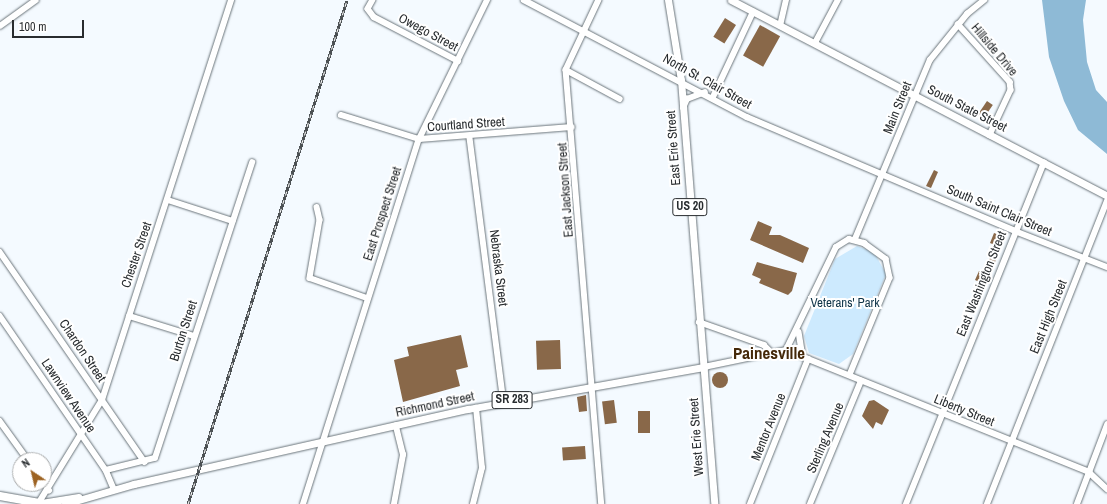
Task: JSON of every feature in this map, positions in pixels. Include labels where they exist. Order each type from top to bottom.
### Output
[{"type":"highway","points":[[0,496],[37,504]]},
{"type":"main road","name":"East Erie Street","points":[[668,0],[681,80],[699,322],[704,368]]},
{"type":"main road","name":"South State Street","points":[[731,0],[1107,196]]},
{"type":"main road","name":"Richmond Street","points":[[65,504],[114,489],[323,444],[504,402],[592,385],[704,368]]},
{"type":"main road","name":"West Erie Street","points":[[704,368],[714,504]]},
{"type":"main road","name":"Richmond Street","points":[[37,504],[92,495]]},
{"type":"street","points":[[0,26],[36,0]]},
{"type":"street","name":"Chester Street","points":[[52,485],[102,400],[168,200],[231,0]]},
{"type":"street","name":"Owego Street","points":[[373,0],[368,9],[374,17],[458,61]]},
{"type":"street","name":"East Prospect Street","points":[[304,504],[367,298],[419,140],[487,0]]},
{"type":"street","name":"North St. Clair Street","points":[[524,0],[705,92],[747,117],[883,174]]},
{"type":"street","points":[[599,0],[566,70],[620,99]]},
{"type":"street","points":[[780,26],[786,0]]},
{"type":"street","points":[[815,43],[838,0]]},
{"type":"street","name":"Main Street","points":[[855,239],[930,60],[958,24],[984,0]]},
{"type":"street","points":[[713,97],[753,12]]},
{"type":"street","name":"Hillside Drive","points":[[958,24],[1010,82],[1011,90],[990,135]]},
{"type":"street","name":"East Jackson Street","points":[[566,70],[572,127],[602,504]]},
{"type":"street","points":[[683,108],[687,99],[705,92]]},
{"type":"street","name":"Courtland Street","points":[[341,115],[419,140],[470,138],[572,127]]},
{"type":"street","name":"Nebraska Street","points":[[470,138],[504,402]]},
{"type":"street","name":"Burton Street","points":[[145,462],[155,458],[252,163]]},
{"type":"street","name":"East Washington Street","points":[[906,504],[1015,231],[1044,163]]},
{"type":"street","name":"South Saint Clair Street","points":[[883,174],[1015,231],[1107,266]]},
{"type":"street","points":[[168,200],[233,221]]},
{"type":"street","name":"East High Street","points":[[987,504],[1107,201]]},
{"type":"street","points":[[317,207],[320,220],[310,278],[367,298]]},
{"type":"street","points":[[806,358],[786,350],[799,330],[836,247],[844,241],[855,239],[877,250],[889,265],[890,278],[850,375]]},
{"type":"street","name":"Chardon Street","points":[[0,252],[145,462]]},
{"type":"street","name":"Lawnview Avenue","points":[[0,316],[106,470],[114,489]]},
{"type":"street","points":[[129,316],[194,336]]},
{"type":"street","points":[[699,322],[764,345],[772,353]]},
{"type":"street","points":[[799,330],[806,358]]},
{"type":"street","name":"Richmond Street","points":[[704,368],[786,350]]},
{"type":"street","name":"Liberty Street","points":[[806,358],[1089,472],[1107,489]]},
{"type":"street","name":"Mentor Avenue","points":[[750,504],[806,358]]},
{"type":"street","name":"Sterling Avenue","points":[[810,504],[860,381]]},
{"type":"street","points":[[473,504],[482,468],[476,408]]},
{"type":"street","points":[[0,420],[22,452]]},
{"type":"street","points":[[1077,504],[1107,425]]},
{"type":"street","points":[[394,504],[403,455],[396,426]]},
{"type":"street","points":[[106,470],[145,462]]},
{"type":"street","name":"Chester Street","points":[[37,504],[47,492]]},
{"type":"green space","name":"Veterans' Park","points":[[857,246],[874,252],[886,274],[853,354],[839,364],[809,353],[804,336],[835,259]]},
{"type":"shaded area","points":[[1042,0],[1086,0],[1083,20],[1087,62],[1096,90],[1107,102],[1107,154],[1078,130],[1064,101],[1049,57]]},
{"type":"building","points":[[725,18],[736,25],[724,44],[713,37]]},
{"type":"building","points":[[760,25],[780,36],[763,67],[743,56]]},
{"type":"building","points":[[987,101],[993,105],[983,119],[977,115]]},
{"type":"building","points":[[934,170],[938,172],[931,188],[926,186]]},
{"type":"building","points":[[758,221],[772,227],[769,235],[780,235],[809,248],[803,263],[750,240]]},
{"type":"building","points":[[994,233],[1005,237],[986,285],[975,280],[979,271],[984,273],[995,245],[990,243]]},
{"type":"building","points":[[757,262],[797,273],[792,291],[788,295],[759,283],[761,279],[752,275]]},
{"type":"building","points":[[461,335],[468,367],[456,370],[460,386],[403,402],[394,360],[409,356],[407,347]]},
{"type":"building","points":[[560,340],[561,369],[537,370],[536,341]]},
{"type":"building","points":[[720,372],[727,377],[728,380],[723,387],[720,388],[713,383],[712,380],[717,373]]},
{"type":"building","points":[[586,395],[587,411],[579,412],[577,397]]},
{"type":"building","points":[[614,400],[617,423],[605,424],[602,401]]},
{"type":"building","points":[[874,400],[889,410],[882,425],[876,422],[873,429],[862,416],[869,401]]},
{"type":"building","points":[[638,411],[650,411],[650,433],[638,433]]},
{"type":"building","points":[[585,446],[586,459],[563,461],[562,448]]},
{"type":"railway","points":[[188,504],[347,0]]},
{"type":"district","name":"Painesville","points":[[769,353]]}]
